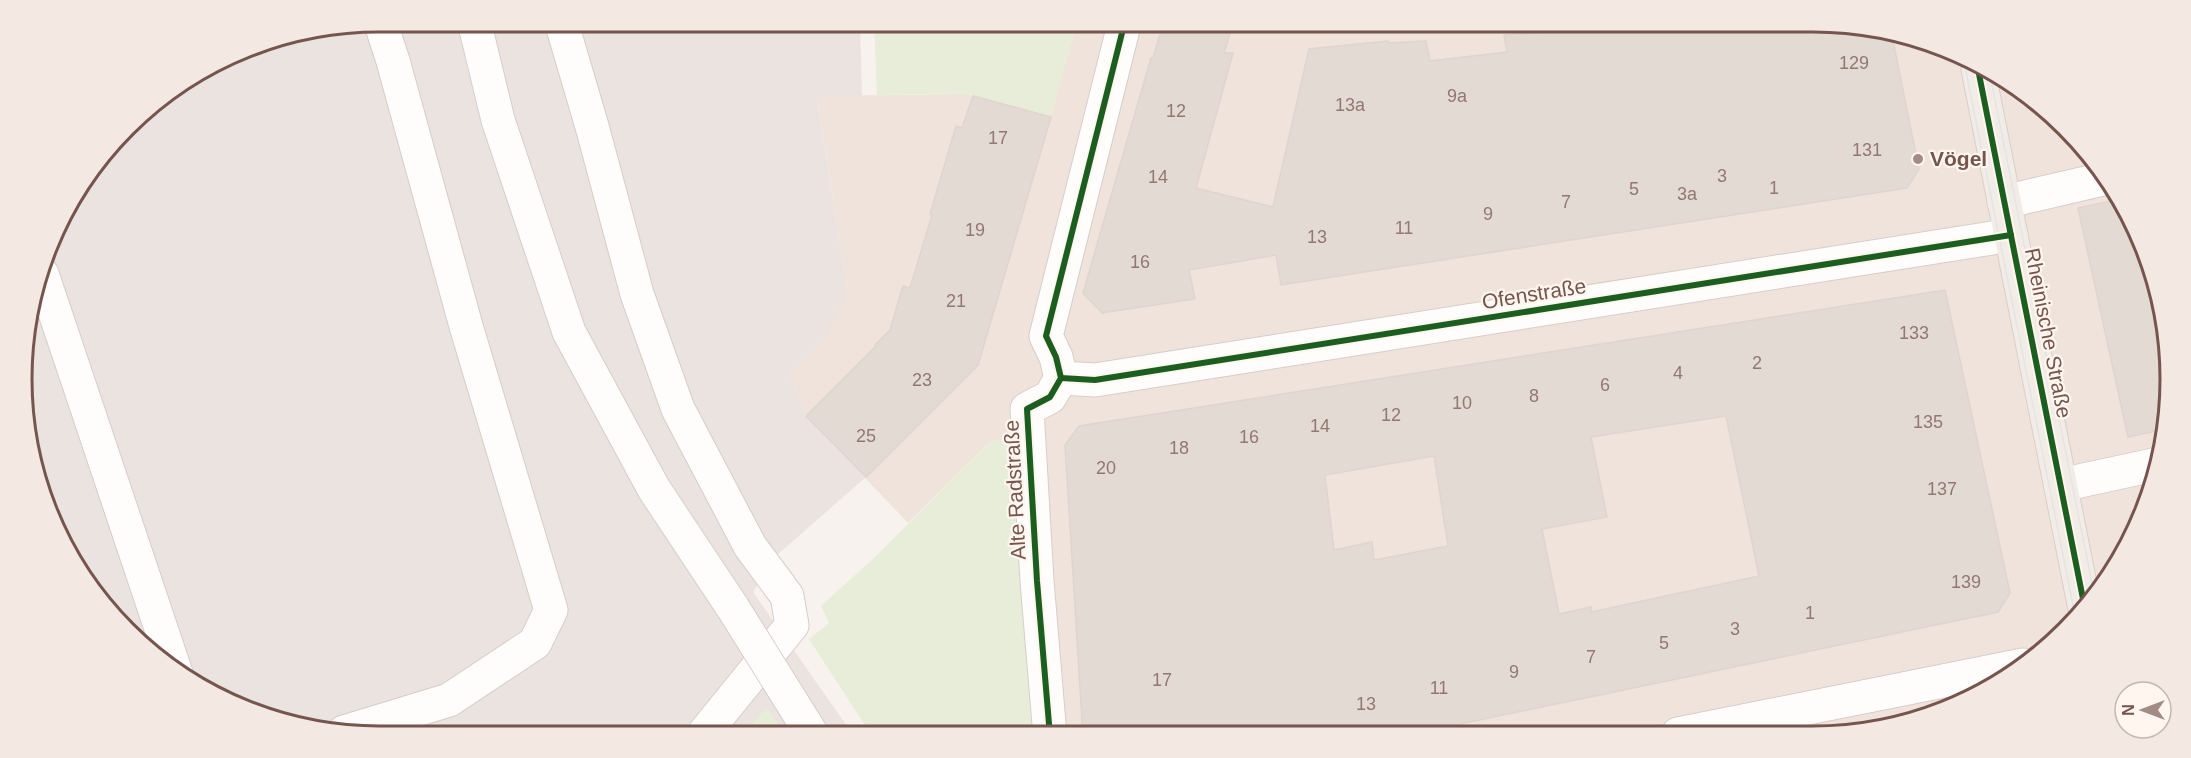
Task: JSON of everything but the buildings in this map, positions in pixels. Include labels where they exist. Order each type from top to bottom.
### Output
[{"type":"main road","name":"Rheinische Straße","points":[[1979,74],[2083,597]]},
{"type":"street","points":[[364,726],[449,700],[535,643],[550,610],[466,326],[384,32]]},
{"type":"street","points":[[477,32],[498,120],[569,332],[654,489],[733,608],[807,726]]},
{"type":"street","points":[[564,32],[637,294],[678,409],[750,546],[787,596],[792,625],[710,726]]},
{"type":"street","points":[[1061,378],[1056,357],[1046,336],[1122,32]]},
{"type":"street","points":[[2004,202],[2097,180]]},
{"type":"street","name":"Ofenstraße","points":[[1061,378],[1095,380],[2011,235]]},
{"type":"street","points":[[45,283],[171,658]]},
{"type":"street","name":"Alte Radstraße","points":[[1049,726],[1037,581],[1027,409],[1050,397],[1061,378]]},
{"type":"street","points":[[2061,485],[2149,466]]},
{"type":"street","points":[[1717,726],[2005,668]]},
{"type":"shaded area","points":[[356,32],[860,32],[862,96],[817,97],[847,288],[828,333],[802,362],[789,372],[806,416],[866,477],[777,555],[753,592],[847,726],[356,726],[289,715],[246,700],[205,680],[167,655],[133,625],[103,591],[67,533],[43,469],[32,402],[34,334],[50,267],[78,205],[103,167],[133,133],[167,103],[225,67],[267,50],[311,38]]},
{"type":"shaded area","points":[[1074,32],[1835,32],[1880,38],[1924,50],[1966,67],[2024,103],[2058,133],[2088,167],[2124,225],[2148,289],[2159,356],[2157,424],[2141,491],[2124,533],[2088,591],[2058,625],[2024,655],[1966,691],[1924,708],[1880,720],[1835,726],[1032,726],[1002,440],[991,441],[908,523],[806,416],[789,372],[847,288],[817,96],[965,94],[1050,117]]},
{"type":"green space","points":[[874,32],[1074,32],[1051,117],[965,94],[877,95]]},
{"type":"green space","points":[[1002,440],[1008,444],[1016,462],[1032,726],[866,726],[809,639],[829,623],[821,606],[874,558],[991,441]]},
{"type":"green space","points":[[767,707],[778,726],[750,726]]},
{"type":"tram line","points":[[1965,67],[2073,607]]},
{"type":"tram line","points":[[1991,81],[2092,585]]},
{"type":"cycle path","points":[[1049,726],[1037,581],[1027,409],[1050,397],[1061,378],[1056,357],[1046,336],[1122,32]]},
{"type":"cycle path","points":[[1979,74],[2083,597]]},
{"type":"cycle path","points":[[1061,378],[1095,380],[2011,235]]},
{"type":"place","name":"Vögel","points":[[1918,159]]}]
